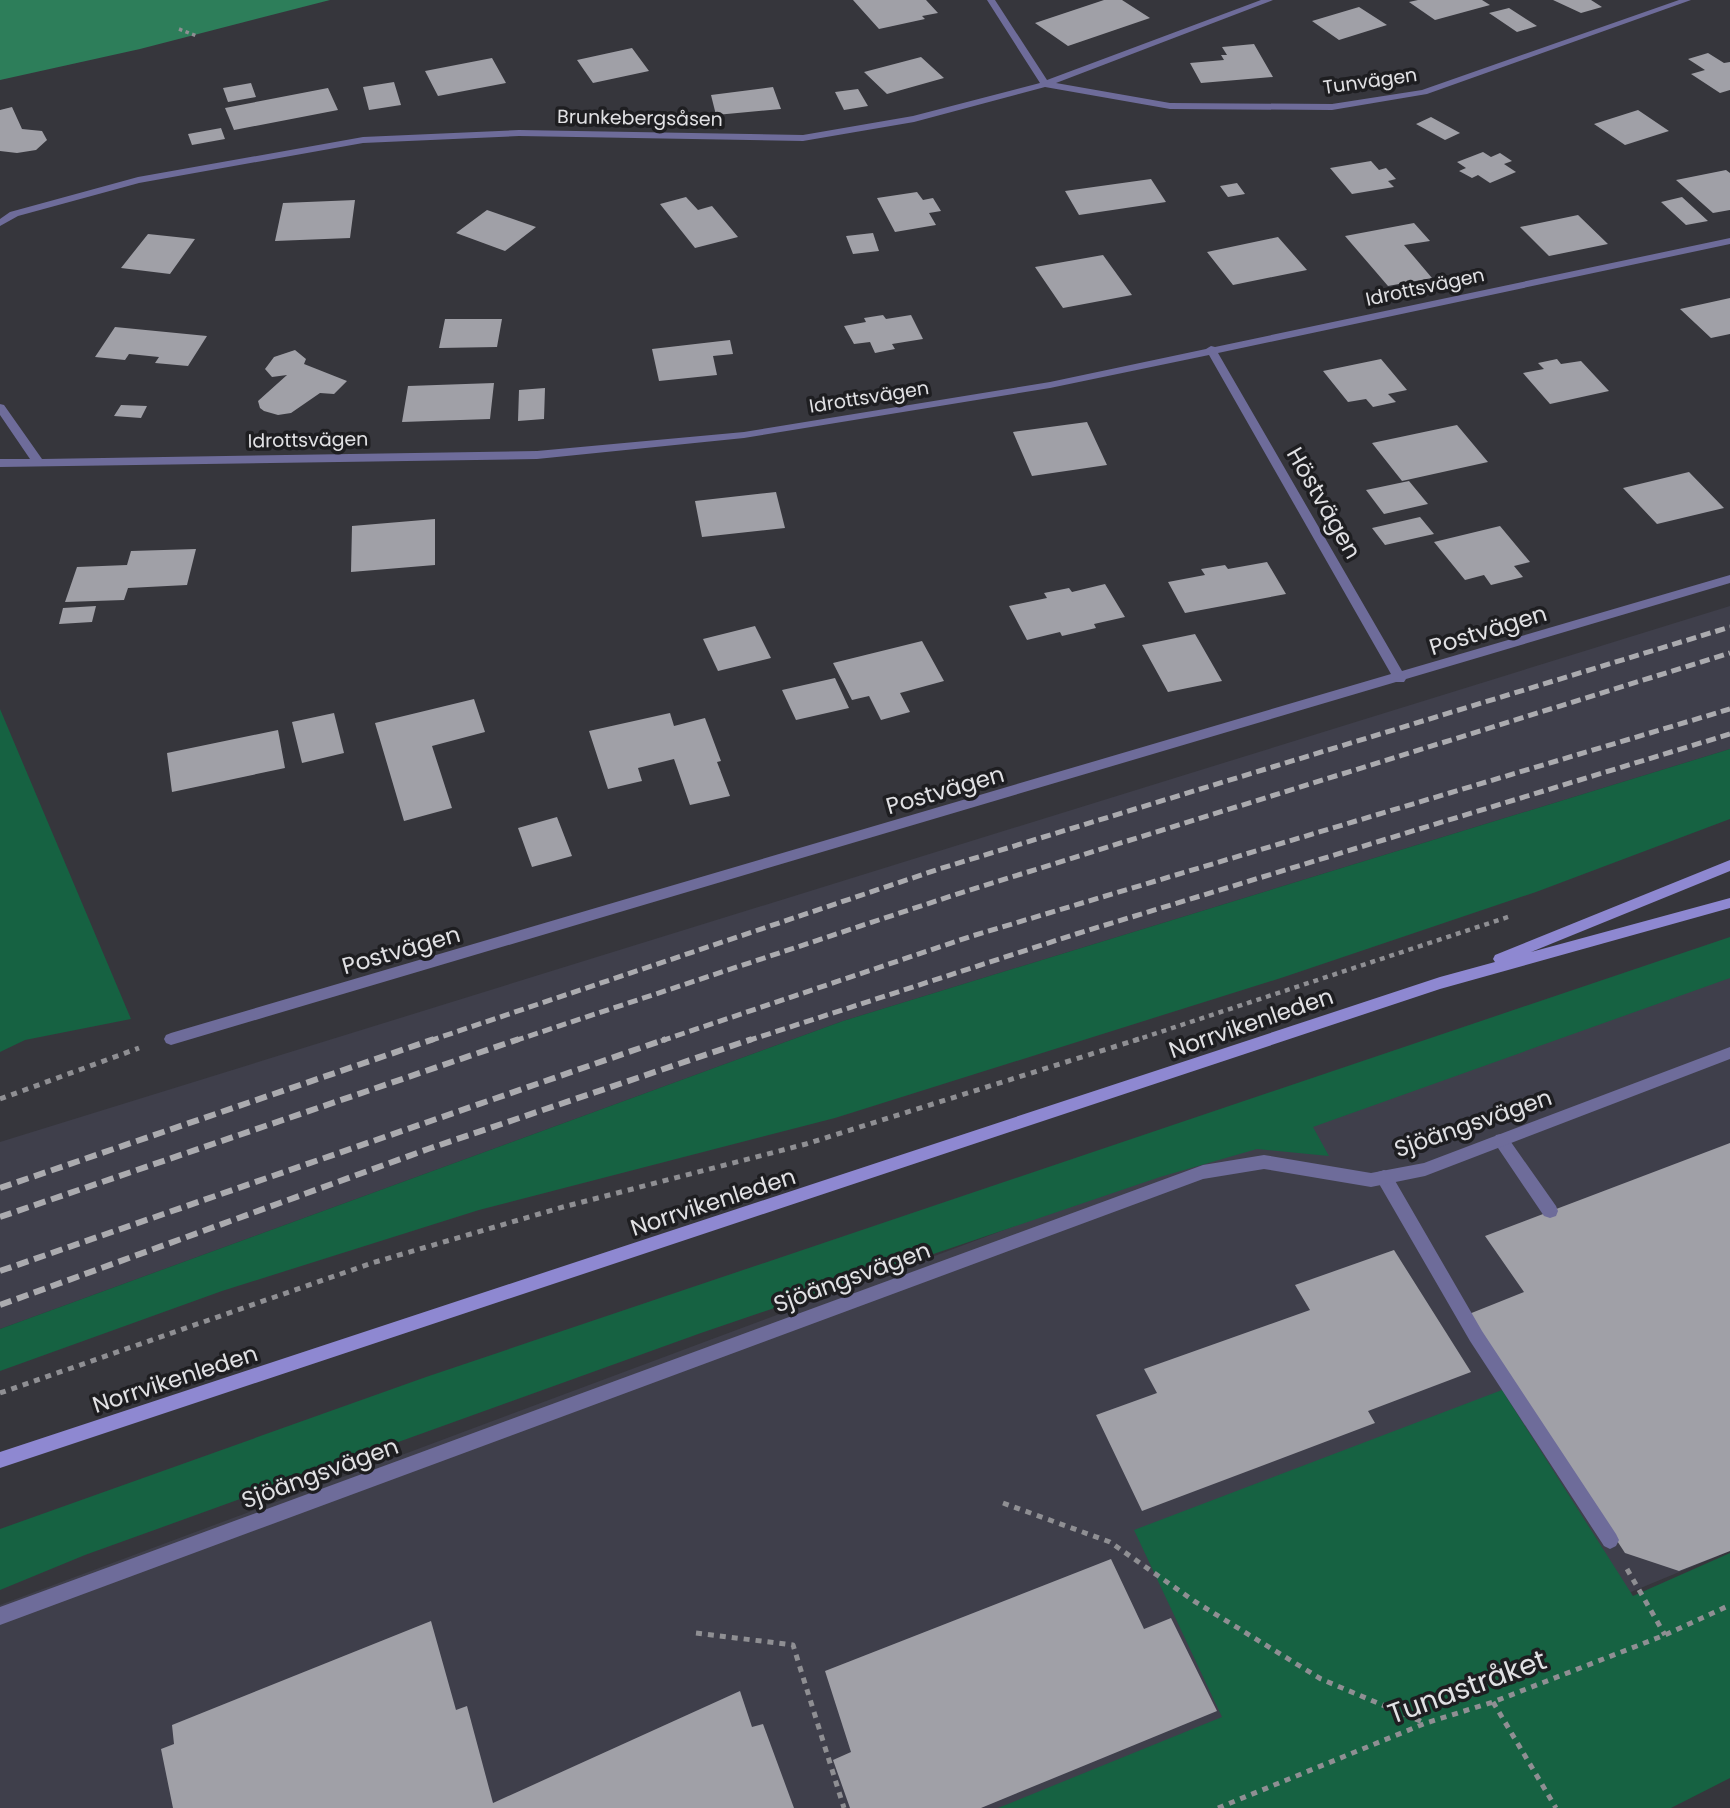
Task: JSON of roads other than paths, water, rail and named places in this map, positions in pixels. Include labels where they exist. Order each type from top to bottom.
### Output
[{"type":"main road","name":"Norrvikenleden","points":[[1440,983],[1730,865]]},
{"type":"main road","name":"Norrvikenleden","points":[[0,1460],[1440,983],[1730,903]]},
{"type":"street","points":[[991,0],[1045,84]]},
{"type":"street","name":"Brunkebergsåsen","points":[[0,223],[13,214],[138,180],[363,140],[519,133],[803,138],[914,119],[1045,84],[1269,0]]},
{"type":"street","name":"Tunvägen","points":[[1045,84],[1170,106],[1332,107],[1424,92],[1687,0]]},
{"type":"street","name":"Idrottsvägen","points":[[0,463],[537,455],[731,437],[1050,385],[1730,242]]},
{"type":"street","name":"Höstvägen","points":[[1211,349],[1400,679]]},
{"type":"street","points":[[0,407],[38,462]]},
{"type":"street","name":"Postvägen","points":[[171,1039],[1400,679],[1730,579]]},
{"type":"street","name":"Sjöängsvägen","points":[[0,1616],[1203,1172],[1264,1162],[1371,1180],[1425,1169],[1730,1053]]},
{"type":"street","points":[[1501,1140],[1550,1211]]},
{"type":"street","points":[[1384,1177],[1476,1336],[1610,1540]]},
{"type":"railway","points":[[429,1041],[939,869],[1730,627]]},
{"type":"railway","points":[[514,1041],[954,895],[1730,653]]},
{"type":"railway","points":[[661,1041],[972,936],[1730,709]]},
{"type":"railway","points":[[747,1041],[1076,934],[1730,734]]},
{"type":"railway","points":[[0,1188],[434,1039]]},
{"type":"railway","points":[[0,1217],[519,1039]]},
{"type":"railway","points":[[0,1271],[666,1039]]},
{"type":"railway","points":[[0,1305],[428,1149],[752,1039]]}]
